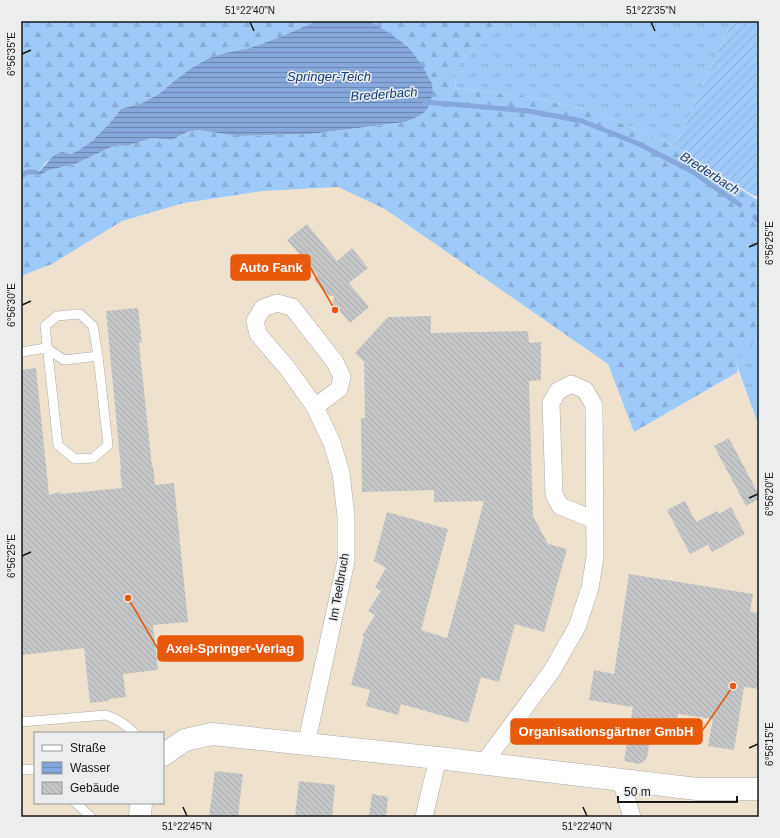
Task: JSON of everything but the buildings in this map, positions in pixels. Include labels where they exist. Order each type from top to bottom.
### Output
[{"type":"street","name":"Im Teelbruch","points":[[306,745],[346,561],[346,516],[341,473],[332,443],[316,407],[288,369],[258,334],[255,321],[263,308],[277,303],[292,307],[335,362],[342,377],[340,389],[316,407]]},
{"type":"street","points":[[483,764],[551,672],[577,628],[590,588],[595,557],[595,520],[594,405],[585,390],[571,384],[558,391],[551,403],[554,494],[560,506],[595,520]]},
{"type":"street","points":[[164,754],[185,740],[212,734],[438,758],[697,789],[757,785]]},
{"type":"street","points":[[424,817],[438,758]]},
{"type":"street","points":[[621,781],[632,817]]},
{"type":"street","points":[[140,817],[141,804]]},
{"type":"lane","points":[[80,314],[93,326],[98,356],[108,445],[93,458],[75,459],[58,445],[46,348],[44,326],[57,316],[80,314]]},
{"type":"lane","points":[[21,352],[46,348],[64,360],[98,356]]},
{"type":"lane","points":[[21,722],[106,715],[122,723],[133,732]]},
{"type":"lane","points":[[21,770],[34,769]]},
{"type":"lane","points":[[77,804],[91,817]]},
{"type":"shaded area","points":[[338,187],[385,208],[608,364],[634,432],[738,372],[759,426],[759,817],[21,817],[21,276],[52,264],[122,221],[184,203],[263,191]]},
{"type":"green space","points":[[21,21],[317,21],[250,48],[209,58],[190,69],[159,94],[142,103],[121,109],[92,141],[79,150],[71,154],[63,152],[46,162],[39,172],[30,169],[29,172],[39,176],[49,170],[75,164],[116,145],[127,146],[152,138],[172,140],[187,132],[199,130],[236,136],[311,134],[405,122],[374,23],[370,21],[501,21],[454,69],[456,88],[530,97],[593,111],[675,146],[759,201],[759,338],[735,358],[738,372],[634,432],[608,364],[385,209],[338,187],[263,191],[184,203],[122,221],[52,264],[21,276]]},
{"type":"green space","points":[[501,21],[732,21],[675,146],[593,111],[530,97],[456,88],[454,69]]},
{"type":"green space","points":[[732,21],[759,21],[759,197],[754,196],[675,146]]},
{"type":"green space","points":[[759,338],[759,426],[734,358]]},
{"type":"water","name":"Springer-Teich","points":[[317,21],[370,21],[408,47],[422,65],[432,84],[433,93],[428,108],[421,115],[405,122],[311,134],[236,136],[199,130],[187,132],[172,140],[152,138],[127,146],[116,145],[75,164],[49,170],[39,176],[28,172],[30,169],[39,172],[54,155],[63,152],[71,154],[79,150],[92,141],[121,109],[142,103],[159,94],[190,69],[209,58],[250,48]]},
{"type":"waterway","name":"Brederbach","points":[[425,102],[529,111],[582,121],[639,144],[693,172],[740,205]]},
{"type":"waterway","name":"Brederbach","points":[[21,176],[28,172],[35,172]]},
{"type":"waterway","name":"Brederbach","points":[[755,217],[759,221]]},
{"type":"place","name":"Auto Fank","points":[[335,310]]},
{"type":"place","name":"Axel-Springer-Verlag","points":[[128,598]]},
{"type":"place","name":"Organisationsgärtner GmbH","points":[[733,686]]}]
